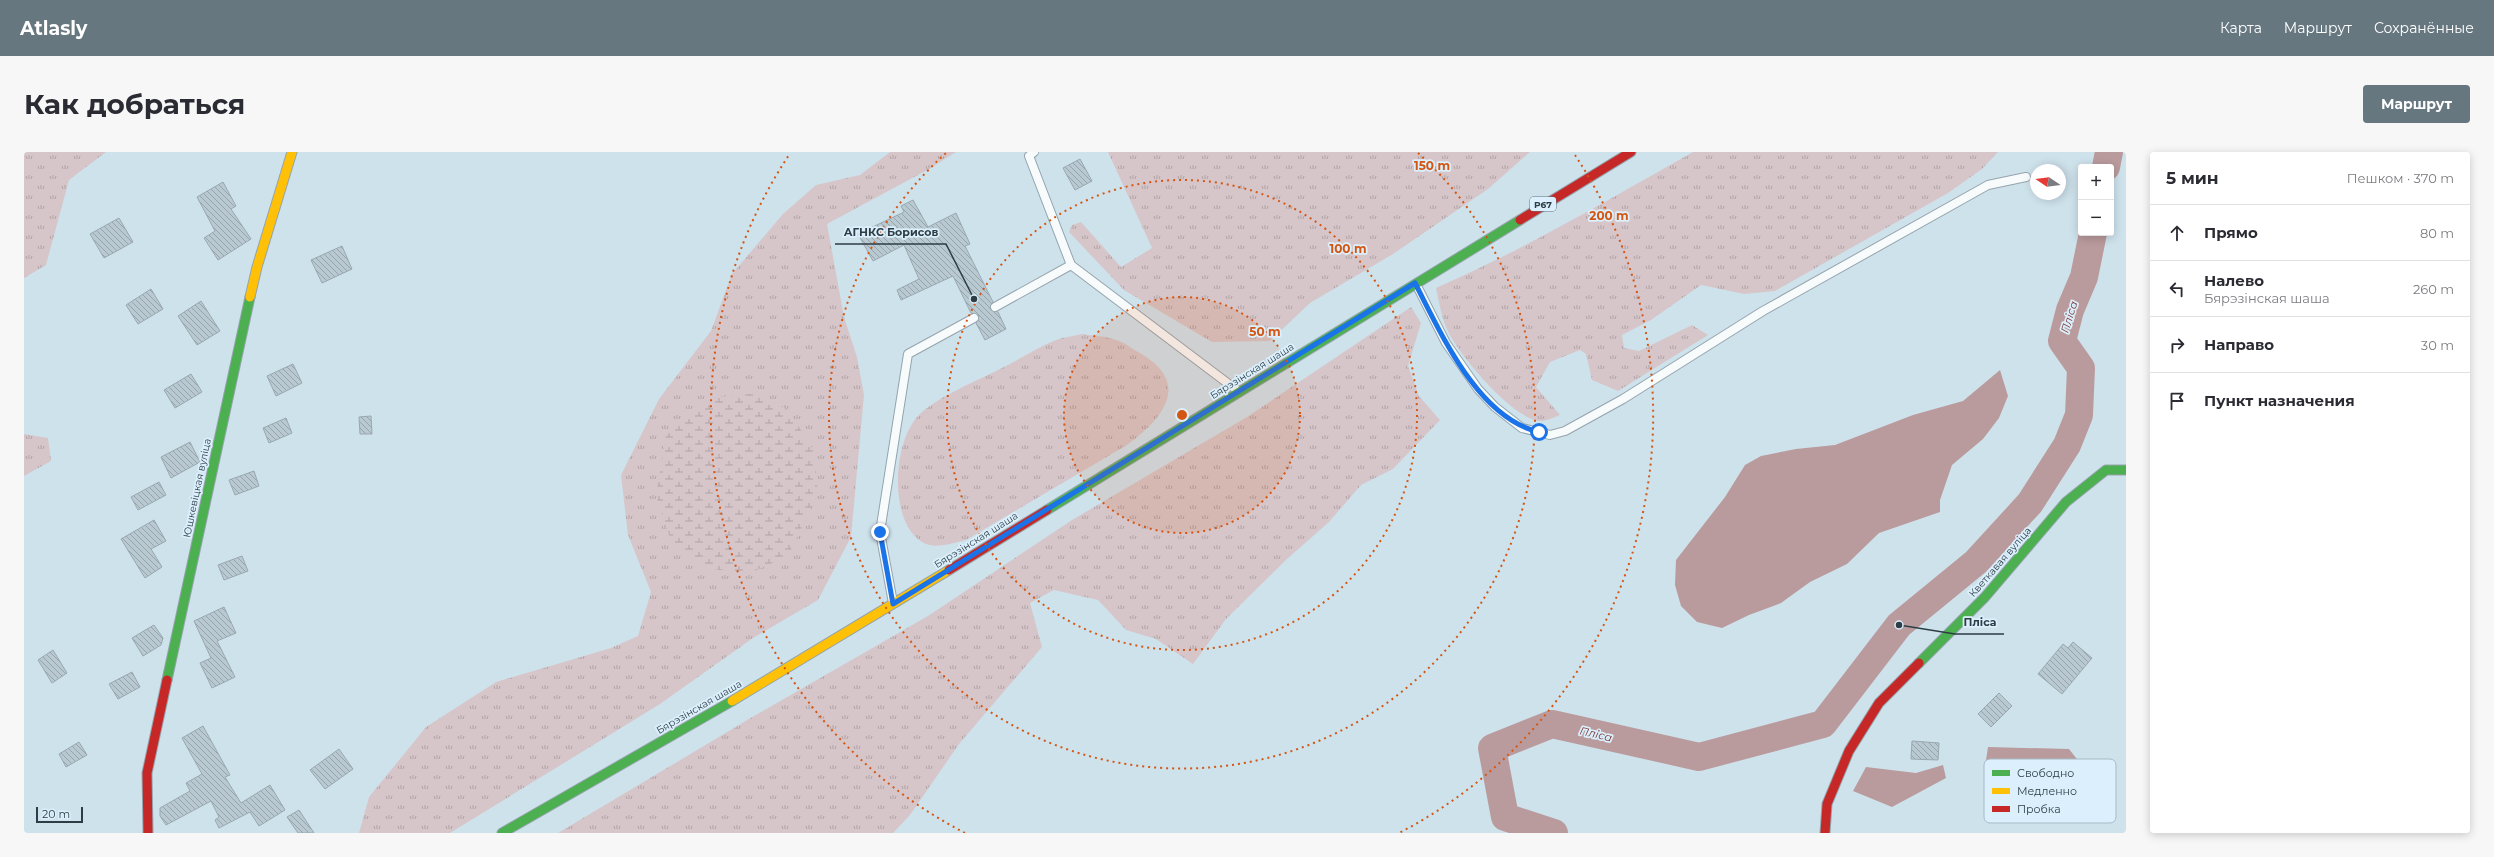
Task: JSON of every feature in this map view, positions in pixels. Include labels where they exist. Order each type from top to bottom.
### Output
[{"type":"main road","name":"Юшкевіцкая вуліца","points":[[148,833],[148,773],[159,719],[257,267],[292,152]]},
{"type":"main road","name":"Бярэзінская шаша","points":[[502,833],[755,688],[1631,152]]},
{"type":"main road","name":"Кветкавая вуліца","points":[[1825,833],[1827,804],[1849,751],[1879,704],[1985,597],[2066,502],[2106,470],[2126,470]]},
{"type":"lane","points":[[1034,152],[1029,156],[1071,265],[1239,392]]},
{"type":"lane","points":[[1415,283],[1446,343],[1478,389],[1495,408],[1522,428],[1550,435],[1565,431],[1623,399],[1763,311],[1988,186],[2026,177]]},
{"type":"lane","points":[[995,307],[1071,265]]},
{"type":"lane","points":[[893,604],[880,532],[908,354],[974,318]]},
{"type":"green space","points":[[24,152],[106,152],[69,180],[46,265],[24,278]]},
{"type":"green space","points":[[890,152],[956,152],[929,169],[827,224],[844,317],[857,357],[864,395],[851,537],[818,600],[753,638],[660,704],[450,833],[359,833],[369,797],[426,727],[496,682],[611,648],[638,636],[651,592],[628,535],[621,475],[659,399],[711,331],[732,274],[783,214],[816,185],[860,175]]},
{"type":"green space","points":[[1108,152],[1530,152],[1488,189],[1393,254],[1310,303],[1270,341],[1212,342],[1124,290],[1069,232],[1072,225],[1081,222],[1121,267],[1152,248]]},
{"type":"green space","points":[[1693,152],[1998,152],[1982,169],[1948,193],[1775,291],[1744,294],[1701,285],[1651,320],[1622,335],[1624,348],[1639,351],[1692,325],[1708,335],[1618,391],[1592,380],[1586,354],[1580,350],[1550,362],[1536,387],[1560,415],[1542,421],[1530,419],[1517,411],[1487,384],[1461,352],[1446,327],[1436,288],[1502,257],[1598,206]]},
{"type":"green space","points":[[1411,307],[1421,323],[1408,366],[1419,396],[1440,420],[1393,469],[1361,485],[1329,522],[1287,559],[1226,619],[1193,664],[1156,639],[1126,630],[1098,600],[1054,590],[1030,603],[1042,647],[959,744],[910,815],[893,833],[558,833],[754,716],[928,616],[1072,520],[1247,417]]},
{"type":"green space","points":[[1083,334],[1119,341],[1155,363],[1164,375],[1168,387],[1167,399],[1161,411],[1152,423],[1127,445],[966,540],[938,546],[922,542],[911,532],[904,517],[899,500],[898,481],[899,462],[903,444],[910,428],[918,416],[935,402],[958,389],[1002,368],[1042,346],[1059,339]]},
{"type":"green space","points":[[759,393],[789,411],[814,451],[818,494],[788,556],[750,573],[711,569],[673,547],[656,495],[666,435],[719,397]]},
{"type":"green space","points":[[24,434],[48,438],[51,461],[24,476]]},
{"type":"shaded area","points":[[2000,370],[2008,396],[1999,418],[1983,439],[1952,465],[1940,500],[1940,512],[1879,533],[1847,564],[1810,582],[1781,603],[1749,615],[1722,628],[1697,622],[1681,606],[1675,585],[1676,560],[1725,497],[1745,465],[1761,456],[1796,449],[1835,445],[1913,415],[1963,401]]},
{"type":"shaded area","points":[[1988,747],[2069,749],[2077,759],[1986,759]]},
{"type":"shaded area","points":[[1943,765],[1946,778],[1892,807],[1853,791],[1866,767],[1916,773]]},
{"type":"building","points":[[1080,159],[1092,181],[1075,190],[1063,168]]},
{"type":"building","points":[[223,182],[236,206],[231,209],[251,239],[218,260],[204,238],[215,231],[197,197]]},
{"type":"building","points":[[913,200],[928,227],[956,213],[970,244],[965,246],[993,302],[990,309],[998,312],[1006,329],[985,340],[976,323],[979,316],[971,313],[953,276],[901,300],[897,290],[919,279],[904,245],[873,261],[858,234],[904,212],[901,206]]},
{"type":"building","points":[[119,218],[133,242],[104,258],[90,234]]},
{"type":"building","points":[[342,246],[352,269],[322,283],[311,260]]},
{"type":"building","points":[[151,289],[163,309],[138,324],[126,305]]},
{"type":"building","points":[[201,301],[220,331],[197,345],[178,316]]},
{"type":"building","points":[[293,364],[302,383],[276,396],[267,376]]},
{"type":"building","points":[[191,374],[202,392],[175,408],[164,390]]},
{"type":"building","points":[[371,416],[372,434],[360,434],[359,417]]},
{"type":"building","points":[[286,418],[292,433],[269,443],[263,428]]},
{"type":"building","points":[[190,442],[200,462],[171,478],[161,457]]},
{"type":"building","points":[[254,471],[259,486],[235,495],[229,480]]},
{"type":"building","points":[[159,482],[166,495],[138,510],[131,497]]},
{"type":"building","points":[[154,520],[166,541],[151,549],[162,567],[145,578],[121,539]]},
{"type":"building","points":[[242,556],[248,571],[224,580],[218,565]]},
{"type":"building","points":[[224,607],[236,633],[217,641],[235,677],[212,688],[200,663],[211,658],[194,621]]},
{"type":"building","points":[[154,625],[163,638],[161,645],[143,656],[132,638]]},
{"type":"building","points":[[2073,642],[2092,658],[2062,694],[2038,674],[2063,644],[2068,648]]},
{"type":"building","points":[[53,650],[67,673],[52,683],[38,660]]},
{"type":"building","points":[[132,672],[140,687],[118,699],[109,684]]},
{"type":"building","points":[[1999,693],[2012,706],[1991,727],[1978,714]]},
{"type":"building","points":[[203,726],[230,775],[225,777],[241,803],[270,785],[285,810],[259,826],[250,812],[219,828],[215,820],[219,817],[211,801],[166,825],[160,816],[160,808],[190,791],[186,783],[202,774],[182,738]]},
{"type":"building","points":[[1912,741],[1939,743],[1938,760],[1911,759]]},
{"type":"building","points":[[79,742],[87,755],[66,767],[59,754]]},
{"type":"building","points":[[339,749],[353,769],[325,789],[310,770]]},
{"type":"building","points":[[299,810],[314,833],[298,833],[287,817]]},
{"type":"waterway","name":"Пліса","points":[[2107,164],[2109,152]]},
{"type":"waterway","name":"Пліса","points":[[1554,833],[1505,817],[1492,748],[1552,724],[1699,757],[1823,724],[1899,625],[1976,562],[2030,503],[2067,445],[2079,415],[2081,368],[2062,341],[2070,310],[2084,277],[2092,236]]},
{"type":"traffic: fast","points":[[1047,510],[1520,220]]},
{"type":"traffic: fast","points":[[167,680],[250,297]]},
{"type":"traffic: fast","points":[[1919,663],[1985,597],[2066,502],[2106,470],[2126,470]]},
{"type":"traffic: fast","points":[[502,833],[732,701]]},
{"type":"traffic: slow","points":[[250,297],[257,267],[292,152]]},
{"type":"traffic: slow","points":[[732,701],[949,570]]},
{"type":"traffic: jam","points":[[1520,220],[1631,152]]},
{"type":"traffic: jam","points":[[949,570],[1047,510]]},
{"type":"traffic: jam","points":[[1825,833],[1827,804],[1849,751],[1879,703],[1919,663]]},
{"type":"traffic: jam","points":[[148,833],[147,773],[167,680]]},
{"type":"place","name":"АГНКС Борисов","points":[[974,299]]},
{"type":"place","name":"Пліса","points":[[1899,625]]},
{"type":"route","points":[[880,532],[893,604],[1415,283],[1446,343],[1478,389],[1495,408],[1522,428],[1539,432]]}]
